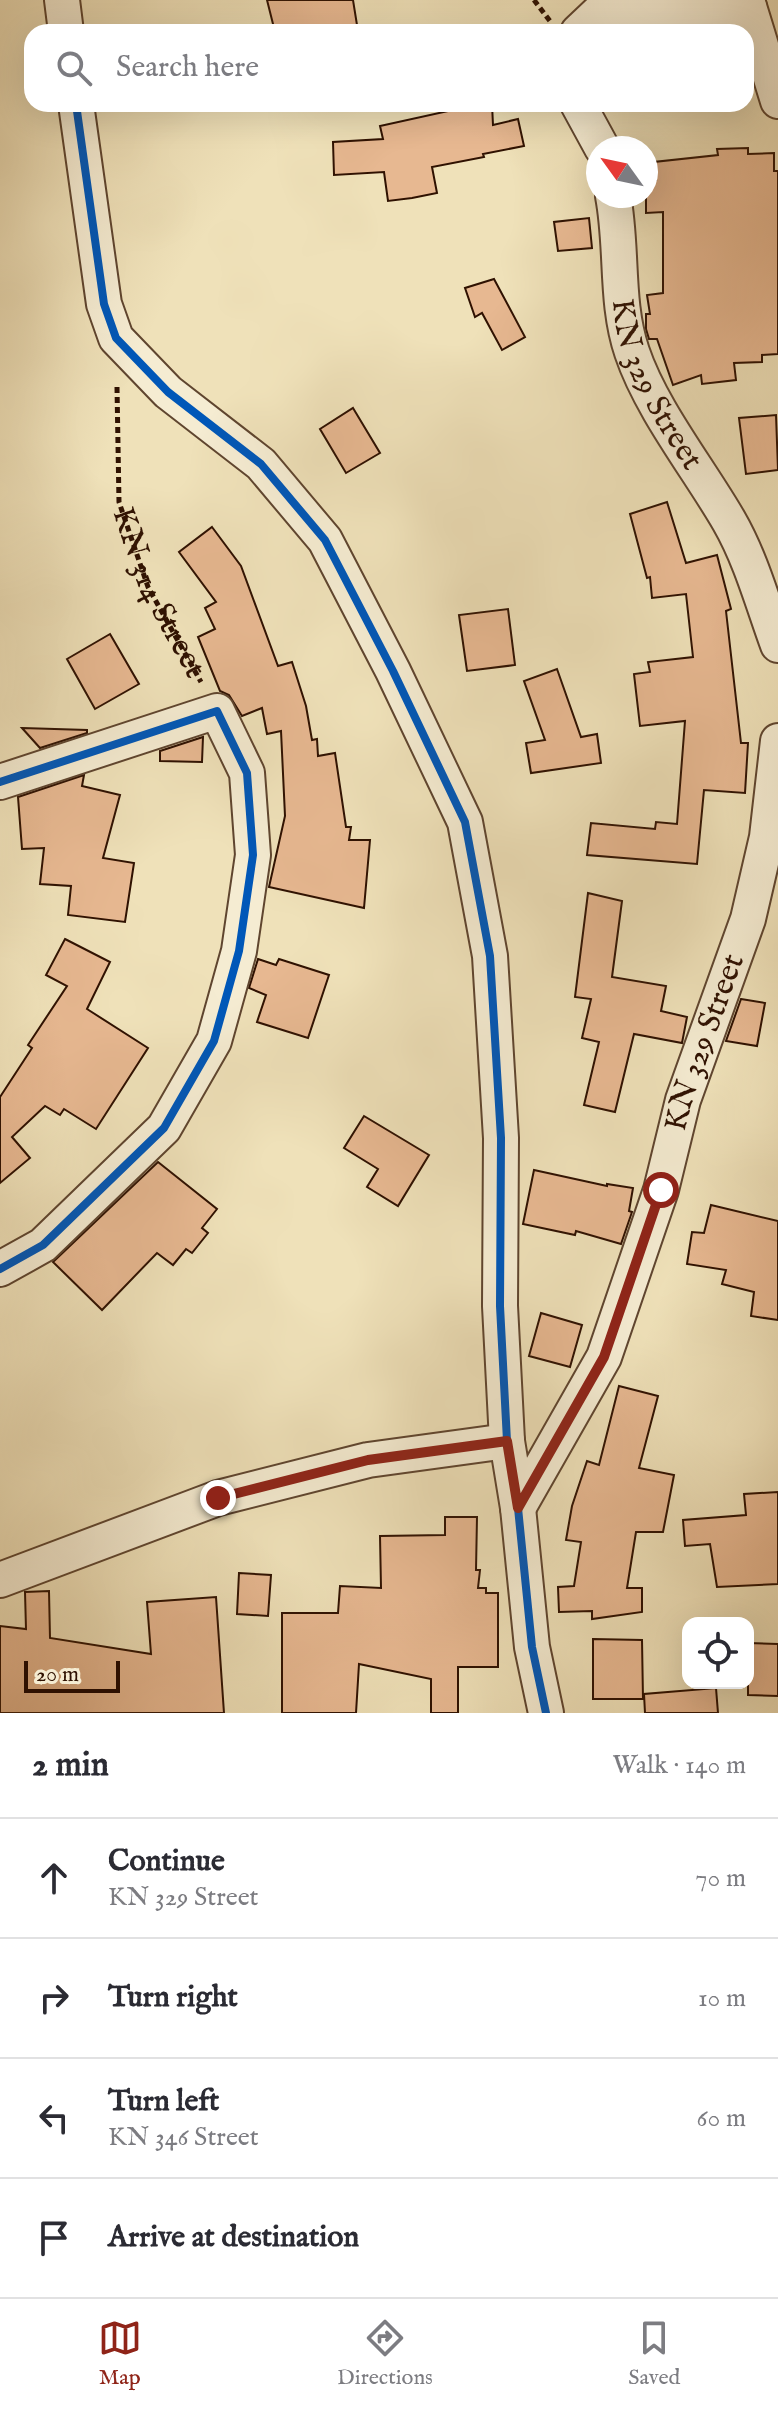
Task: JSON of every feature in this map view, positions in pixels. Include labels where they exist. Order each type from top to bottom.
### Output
[{"type":"street","points":[[62,0],[65,24]]},
{"type":"street","points":[[586,24],[597,14],[639,11],[684,16],[748,4],[777,91]]},
{"type":"street","points":[[77,112],[104,304],[116,338],[168,392],[261,464],[325,540],[393,671],[465,822],[490,956],[501,1138],[500,1306],[507,1441],[518,1508],[532,1647],[546,1713]]},
{"type":"street","points":[[582,112],[595,136]]},
{"type":"street","name":"KN 329 Street","points":[[615,208],[623,320],[633,356],[657,403],[731,524],[778,645]]},
{"type":"street","points":[[0,782],[217,711]]},
{"type":"street","name":"KN 314 Street","points":[[0,1269],[43,1245],[164,1128],[214,1041],[239,951],[253,855],[247,773],[217,711]]},
{"type":"street","name":"KN 329 Street","points":[[518,1508],[604,1357],[661,1190],[683,1100],[748,919],[767,837],[778,741]]},
{"type":"street","points":[[0,1580],[218,1498],[368,1460],[507,1441]]},
{"type":"path","points":[[534,0],[551,24]]},
{"type":"building","points":[[267,0],[353,0],[357,24],[273,24]]},
{"type":"building","points":[[444,112],[492,112],[493,125],[518,119],[524,146],[432,167],[437,193],[388,201],[384,172],[334,175],[333,142],[383,139],[380,126]]},
{"type":"building","points":[[748,148],[748,154],[774,153],[774,171],[778,171],[778,354],[762,355],[762,362],[734,363],[736,380],[702,384],[701,375],[673,385],[657,339],[649,339],[646,329],[646,314],[650,314],[647,295],[663,293],[663,212],[646,213],[646,208],[658,208],[658,162],[718,155],[717,149]]},
{"type":"building","points":[[589,218],[592,248],[558,251],[554,222]]},
{"type":"building","points":[[494,279],[525,337],[502,350],[482,313],[475,317],[465,288]]},
{"type":"building","points":[[353,408],[380,453],[346,473],[320,429]]},
{"type":"building","points":[[776,415],[778,470],[746,474],[739,418]]},
{"type":"building","points":[[667,502],[686,563],[717,555],[731,609],[726,611],[741,743],[748,743],[745,793],[704,790],[697,864],[587,855],[591,823],[655,829],[656,822],[677,824],[685,721],[640,726],[634,674],[650,672],[648,662],[693,657],[686,594],[652,598],[650,577],[647,578],[630,514]]},
{"type":"building","points":[[212,527],[241,566],[278,666],[292,662],[306,706],[312,740],[317,739],[318,756],[335,753],[346,827],[351,827],[349,840],[370,840],[364,908],[269,887],[285,816],[281,731],[267,734],[262,708],[242,716],[229,695],[220,691],[198,637],[215,629],[205,608],[216,602],[179,552]]},
{"type":"building","points":[[508,609],[515,665],[467,671],[459,615]]},
{"type":"building","points":[[110,634],[139,684],[95,709],[67,659]]},
{"type":"building","points":[[557,669],[581,737],[597,734],[601,763],[531,773],[526,743],[545,740],[524,681]]},
{"type":"building","points":[[22,728],[87,730],[87,733],[40,748]]},
{"type":"building","points":[[203,737],[202,762],[160,761],[160,751]]},
{"type":"building","points":[[84,775],[82,786],[120,795],[103,858],[134,863],[125,922],[68,915],[71,886],[40,884],[44,848],[22,849],[18,797]]},
{"type":"building","points":[[588,893],[622,901],[612,977],[666,986],[661,1011],[687,1017],[682,1043],[634,1034],[615,1112],[584,1105],[599,1042],[582,1038],[591,999],[575,997]]},
{"type":"building","points":[[65,939],[110,962],[87,1009],[148,1048],[96,1129],[64,1109],[60,1115],[45,1106],[12,1137],[30,1158],[0,1183],[0,1097],[32,1048],[28,1045],[67,986],[46,975]]},
{"type":"building","points":[[258,959],[276,965],[279,959],[329,975],[308,1038],[257,1022],[266,995],[249,988]]},
{"type":"building","points":[[741,999],[765,1003],[757,1046],[726,1041]]},
{"type":"building","points":[[364,1116],[429,1155],[398,1206],[367,1187],[378,1169],[344,1148]]},
{"type":"building","points":[[158,1162],[217,1209],[202,1228],[208,1233],[192,1253],[186,1249],[173,1265],[157,1253],[102,1310],[53,1262]]},
{"type":"building","points":[[534,1170],[607,1186],[633,1188],[629,1211],[632,1212],[621,1244],[576,1231],[575,1235],[523,1224]]},
{"type":"building","points":[[711,1205],[778,1221],[778,1320],[751,1316],[754,1292],[722,1284],[726,1270],[687,1264],[692,1232],[704,1233]]},
{"type":"building","points":[[541,1313],[582,1325],[570,1367],[529,1356]]},
{"type":"building","points":[[619,1386],[658,1396],[639,1468],[674,1475],[663,1532],[636,1532],[627,1588],[642,1588],[642,1612],[592,1619],[592,1611],[559,1612],[558,1587],[574,1586],[581,1542],[566,1540],[572,1506],[587,1461],[599,1465]]},
{"type":"building","points":[[778,1492],[778,1584],[717,1587],[710,1544],[685,1546],[683,1520],[746,1515],[744,1494]]},
{"type":"building","points":[[445,1517],[477,1517],[478,1588],[486,1588],[486,1593],[498,1593],[498,1667],[458,1667],[458,1713],[431,1713],[431,1679],[359,1664],[356,1713],[282,1713],[282,1613],[338,1613],[340,1586],[381,1588],[380,1536],[445,1535]]},
{"type":"building","points":[[239,1573],[271,1575],[268,1616],[237,1614]]},
{"type":"building","points":[[49,1591],[50,1638],[151,1654],[147,1602],[216,1597],[224,1713],[0,1713],[0,1626],[26,1629],[25,1592]]},
{"type":"building","points":[[593,1639],[642,1640],[643,1699],[593,1699]]},
{"type":"building","points":[[754,1643],[778,1644],[778,1696],[748,1695],[748,1689],[754,1689]]},
{"type":"building","points":[[716,1689],[718,1713],[645,1713],[644,1694]]},
{"type":"cycle path","points":[[77,112],[104,304],[116,338],[168,392],[261,464],[325,540],[393,671],[465,822],[490,956],[501,1138],[500,1306],[507,1441],[518,1508],[532,1647],[546,1713]]},
{"type":"cycle path","points":[[0,782],[217,711],[247,773],[253,855],[239,951],[214,1041],[164,1128],[43,1245],[0,1269]]},
{"type":"route","points":[[218,1498],[368,1460],[507,1441],[518,1508],[604,1357],[661,1190]]}]
